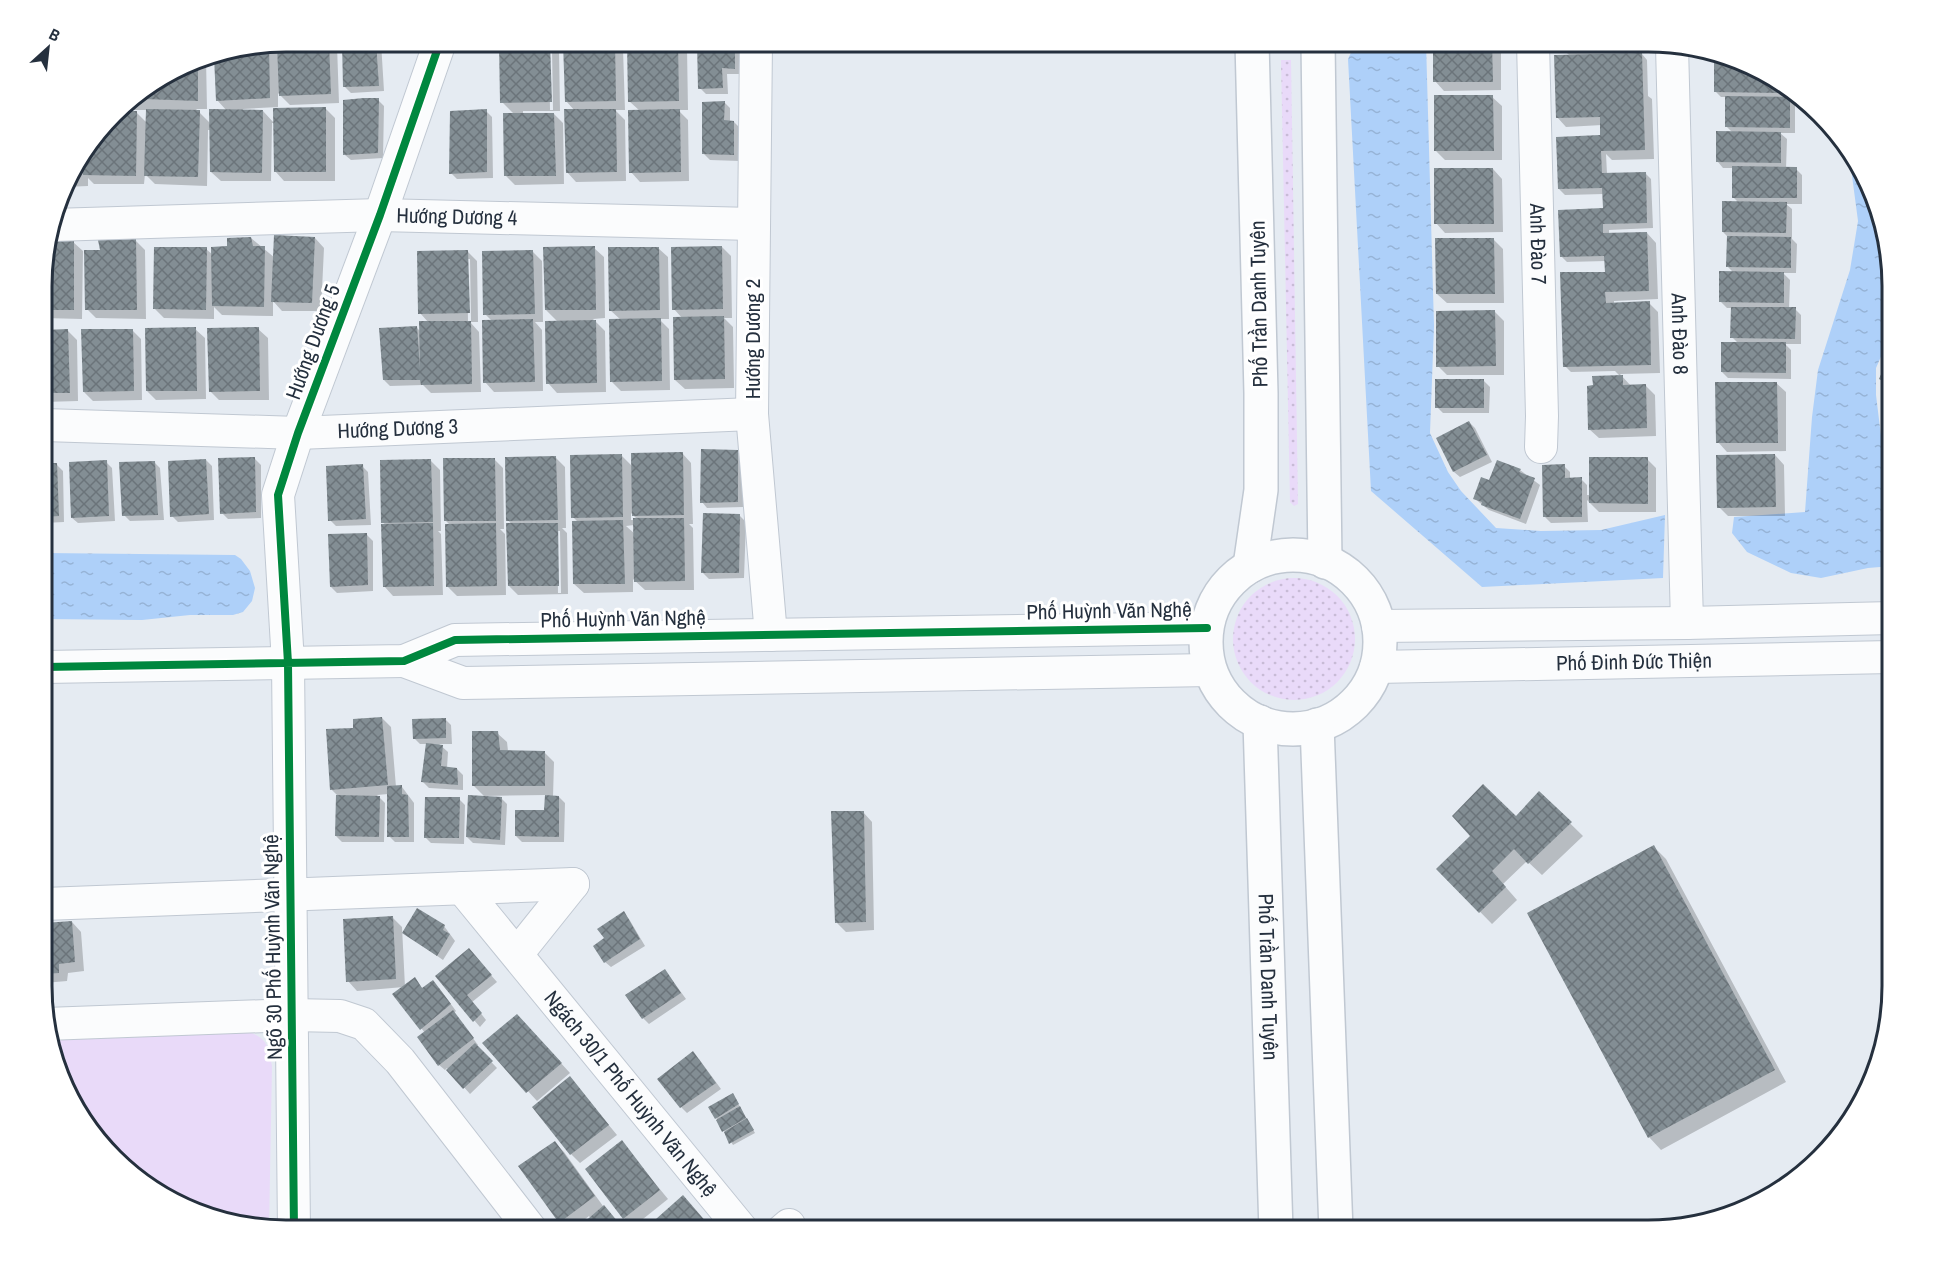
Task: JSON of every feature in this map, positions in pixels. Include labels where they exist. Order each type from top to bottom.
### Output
[{"type":"main road","name":"Phố Trần Danh Tuyên","points":[[1250,566],[1261,490],[1261,393],[1252,52]]},
{"type":"main road","points":[[1318,52],[1325,562]]},
{"type":"main road","points":[[1287,555],[1325,562],[1344,572],[1360,587],[1372,605],[1378,626],[1380,646],[1376,667],[1367,687],[1353,705],[1335,718],[1298,729],[1278,728],[1260,722],[1244,714],[1230,702],[1218,687],[1210,670],[1206,650],[1207,628],[1212,609],[1221,592],[1250,566],[1287,555]]},
{"type":"main road","name":"Phố Trần Danh Tuyên","points":[[1260,722],[1276,1220]]},
{"type":"main road","points":[[1317,725],[1336,1220]]},
{"type":"street","name":"Hướng Dương 5","points":[[288,663],[278,495],[437,52]]},
{"type":"street","name":"Hướng Dương 2","points":[[756,52],[752,414],[771,635]]},
{"type":"street","name":"Anh Đào 7","points":[[1533,52],[1541,447]]},
{"type":"street","name":"Anh Đào 8","points":[[1672,54],[1687,623]]},
{"type":"street","name":"Hướng Dương 4","points":[[60,225],[380,215],[753,224]]},
{"type":"street","name":"Hướng Dương 3","points":[[52,425],[298,434],[752,414]]},
{"type":"street","name":"Phố Đinh Đức Thiện","points":[[1378,626],[1882,618]]},
{"type":"street","points":[[1599,624],[1601,663]]},
{"type":"street","name":"Phố Huỳnh Văn Nghệ","points":[[404,662],[455,640],[1207,628]]},
{"type":"street","name":"Phố Đinh Đức Thiện","points":[[1376,667],[1882,657]]},
{"type":"street","name":"Phố Huỳnh Văn Nghệ","points":[[52,667],[404,662],[464,683],[1210,670]]},
{"type":"street","name":"Ngõ 30 Phố Huỳnh Văn Nghệ","points":[[288,663],[294,1220]]},
{"type":"street","points":[[52,904],[573,884],[518,954]]},
{"type":"street","name":"Ngách 30/1 Phố Huỳnh Văn Nghệ","points":[[462,888],[734,1220]]},
{"type":"street","points":[[55,1024],[292,1015],[340,1016],[364,1024],[400,1061],[523,1220]]},
{"type":"shaded area","points":[[1281,60],[1291,60],[1298,504],[1294,506],[1290,502]]},
{"type":"shaded area","points":[[1294,578],[1317,583],[1328,588],[1337,596],[1345,605],[1350,616],[1355,639],[1350,662],[1345,673],[1337,682],[1328,690],[1317,695],[1294,700],[1271,695],[1260,690],[1251,682],[1243,673],[1238,662],[1233,639],[1238,616],[1243,605],[1251,596],[1260,588],[1271,583]]},
{"type":"shaded area","points":[[246,1031],[258,1036],[265,1043],[272,1066],[269,1220],[226,1213],[197,1203],[156,1181],[132,1163],[110,1141],[84,1104],[70,1076],[58,1036]]},
{"type":"water","points":[[1351,52],[1426,52],[1434,326],[1430,433],[1448,472],[1461,491],[1496,528],[1541,531],[1601,530],[1665,515],[1663,578],[1482,587],[1371,491],[1348,59]]},
{"type":"water","points":[[1851,169],[1870,211],[1881,256],[1882,354],[1876,368],[1876,395],[1882,438],[1882,567],[1821,578],[1791,573],[1747,552],[1732,533],[1734,517],[1805,512],[1818,370],[1850,270],[1858,221]]},
{"type":"water","points":[[52,553],[235,555],[250,571],[255,588],[252,601],[243,612],[233,615],[190,615],[142,620],[52,619]]},
{"type":"building","points":[[329,52],[331,94],[279,96],[277,53]]},
{"type":"building","points":[[342,52],[377,52],[379,86],[343,87]]},
{"type":"building","points":[[499,52],[550,52],[552,102],[500,103]]},
{"type":"building","points":[[563,52],[615,52],[616,101],[565,102]]},
{"type":"building","points":[[627,52],[678,52],[679,101],[628,102]]},
{"type":"building","points":[[697,52],[735,52],[735,69],[722,68],[723,88],[698,89]]},
{"type":"building","points":[[1433,52],[1492,52],[1493,82],[1433,82]]},
{"type":"building","points":[[269,53],[270,98],[216,101],[214,64]]},
{"type":"building","points":[[1642,53],[1645,150],[1601,151],[1602,173],[1646,172],[1647,223],[1603,224],[1603,233],[1647,232],[1649,291],[1605,292],[1606,303],[1650,301],[1651,365],[1563,367],[1560,272],[1605,272],[1604,256],[1560,257],[1558,210],[1603,208],[1602,188],[1558,189],[1556,137],[1600,135],[1600,117],[1556,118],[1554,55]]},
{"type":"building","points":[[1714,62],[1738,70],[1778,91],[1778,93],[1714,92]]},
{"type":"building","points":[[198,70],[198,101],[147,99],[169,84]]},
{"type":"building","points":[[1434,95],[1493,95],[1494,151],[1434,151]]},
{"type":"building","points":[[1725,96],[1786,97],[1790,100],[1790,128],[1725,127]]},
{"type":"building","points":[[379,98],[378,153],[343,155],[343,100]]},
{"type":"building","points":[[725,101],[724,120],[734,121],[734,155],[702,154],[702,102]]},
{"type":"building","points":[[326,107],[326,172],[274,172],[273,108]]},
{"type":"building","points":[[146,109],[200,110],[198,177],[144,176]]},
{"type":"building","points":[[209,109],[263,110],[262,173],[210,172]]},
{"type":"building","points":[[487,109],[487,172],[449,174],[450,111]]},
{"type":"building","points":[[564,109],[616,109],[617,172],[566,173]]},
{"type":"building","points":[[680,109],[681,172],[629,173],[628,110]]},
{"type":"building","points":[[131,111],[137,111],[136,176],[83,175],[92,156],[110,132]]},
{"type":"building","points":[[503,113],[554,113],[556,176],[504,176]]},
{"type":"building","points":[[1716,131],[1781,132],[1781,163],[1716,162]]},
{"type":"building","points":[[1732,166],[1797,167],[1797,198],[1732,198]]},
{"type":"building","points":[[1434,168],[1493,168],[1494,224],[1434,224]]},
{"type":"building","points":[[1722,201],[1787,202],[1786,233],[1722,232]]},
{"type":"building","points":[[274,235],[315,237],[312,303],[271,302]]},
{"type":"building","points":[[1727,236],[1791,237],[1791,268],[1726,267]]},
{"type":"building","points":[[251,237],[253,246],[265,246],[264,307],[212,306],[211,247],[227,246],[227,238]]},
{"type":"building","points":[[1435,238],[1494,238],[1495,294],[1436,294]]},
{"type":"building","points":[[136,239],[137,310],[85,310],[84,250],[100,250],[98,240]]},
{"type":"building","points":[[57,241],[74,241],[74,310],[52,310],[54,256]]},
{"type":"building","points":[[595,246],[596,310],[545,310],[543,247]]},
{"type":"building","points":[[722,246],[723,309],[672,310],[671,247]]},
{"type":"building","points":[[154,247],[207,247],[206,310],[153,309]]},
{"type":"building","points":[[608,247],[659,247],[660,310],[609,311]]},
{"type":"building","points":[[468,250],[470,313],[418,314],[417,251]]},
{"type":"building","points":[[533,250],[535,314],[483,315],[482,251]]},
{"type":"building","points":[[1719,271],[1784,272],[1784,303],[1719,302]]},
{"type":"building","points":[[1731,307],[1796,307],[1795,339],[1730,338]]},
{"type":"building","points":[[1495,310],[1496,366],[1436,367],[1436,311]]},
{"type":"building","points":[[724,316],[725,379],[674,380],[673,317]]},
{"type":"building","points":[[661,318],[662,381],[610,382],[609,319]]},
{"type":"building","points":[[533,319],[535,382],[483,383],[482,320]]},
{"type":"building","points":[[596,320],[597,383],[546,384],[545,321]]},
{"type":"building","points":[[419,321],[471,321],[472,384],[421,385],[420,380],[383,380],[379,328],[417,326],[420,368]]},
{"type":"building","points":[[196,327],[197,391],[146,391],[145,328]]},
{"type":"building","points":[[259,327],[260,391],[209,392],[207,328]]},
{"type":"building","points":[[68,329],[70,393],[52,393],[52,330]]},
{"type":"building","points":[[81,329],[133,329],[134,391],[83,392]]},
{"type":"building","points":[[1721,342],[1786,342],[1786,373],[1721,372]]},
{"type":"building","points":[[1623,375],[1623,385],[1646,384],[1647,428],[1588,430],[1587,386],[1593,385],[1592,376]]},
{"type":"building","points":[[1435,379],[1484,379],[1484,408],[1435,408]]},
{"type":"building","points":[[1715,382],[1777,382],[1778,443],[1716,443]]},
{"type":"building","points":[[1469,421],[1487,455],[1453,472],[1436,438]]},
{"type":"building","points":[[701,449],[738,450],[738,502],[700,503]]},
{"type":"building","points":[[683,452],[684,515],[632,516],[631,453]]},
{"type":"building","points":[[622,454],[623,517],[571,518],[570,455]]},
{"type":"building","points":[[1775,454],[1776,507],[1717,508],[1716,455]]},
{"type":"building","points":[[556,456],[558,520],[506,521],[505,457]]},
{"type":"building","points":[[255,457],[256,512],[220,514],[218,458]]},
{"type":"building","points":[[1589,457],[1648,457],[1648,504],[1589,503]]},
{"type":"building","points":[[443,458],[495,458],[496,521],[444,521]]},
{"type":"building","points":[[206,459],[209,514],[170,517],[168,461]]},
{"type":"building","points":[[431,459],[433,522],[381,523],[380,460]]},
{"type":"building","points":[[107,460],[109,516],[71,518],[69,462]]},
{"type":"building","points":[[1497,460],[1521,469],[1519,472],[1535,478],[1520,519],[1481,505],[1482,502],[1473,499],[1481,477],[1489,480]]},
{"type":"building","points":[[155,461],[158,515],[122,516],[119,462]]},
{"type":"building","points":[[52,463],[57,463],[59,516],[52,516]]},
{"type":"building","points":[[363,464],[366,519],[328,521],[326,466]]},
{"type":"building","points":[[1565,464],[1565,478],[1582,477],[1582,517],[1543,517],[1542,465]]},
{"type":"building","points":[[703,513],[740,514],[739,573],[701,573]]},
{"type":"building","points":[[633,518],[684,518],[685,581],[634,582]]},
{"type":"building","points":[[623,520],[625,584],[573,584],[572,521]]},
{"type":"building","points":[[433,523],[434,586],[383,587],[381,524]]},
{"type":"building","points":[[496,523],[497,586],[446,587],[445,524]]},
{"type":"building","points":[[506,523],[558,523],[559,586],[508,586]]},
{"type":"building","points":[[367,533],[368,585],[330,587],[328,534]]},
{"type":"building","points":[[382,717],[388,785],[330,790],[326,729],[353,728],[353,719]]},
{"type":"building","points":[[446,718],[446,738],[413,739],[412,719]]},
{"type":"building","points":[[472,731],[498,731],[500,750],[545,751],[545,786],[472,786]]},
{"type":"building","points":[[426,743],[443,745],[441,766],[457,768],[458,785],[421,782]]},
{"type":"building","points":[[1483,784],[1516,816],[1539,791],[1572,822],[1528,864],[1514,849],[1492,871],[1506,887],[1479,913],[1436,869],[1470,836],[1452,816]]},
{"type":"building","points":[[402,785],[402,794],[408,795],[409,837],[387,837],[387,786]]},
{"type":"building","points":[[336,795],[380,796],[379,837],[335,836]]},
{"type":"building","points":[[468,795],[502,797],[500,840],[466,837]]},
{"type":"building","points":[[545,795],[559,796],[559,837],[515,836],[515,810],[544,810]]},
{"type":"building","points":[[425,797],[460,797],[459,838],[424,838]]},
{"type":"building","points":[[831,811],[864,811],[866,922],[835,923]]},
{"type":"building","points":[[1654,845],[1775,1070],[1648,1138],[1527,913]]},
{"type":"building","points":[[417,908],[445,925],[443,930],[450,934],[437,956],[402,933]]},
{"type":"building","points":[[624,911],[640,939],[604,963],[593,946],[604,938],[597,929]]},
{"type":"building","points":[[393,916],[396,979],[346,982],[343,919]]},
{"type":"building","points":[[72,921],[75,962],[59,964],[59,973],[52,973],[52,922]]},
{"type":"building","points":[[469,948],[492,975],[467,995],[482,1013],[473,1022],[435,976]]},
{"type":"building","points":[[665,969],[681,993],[642,1019],[625,995]]},
{"type":"building","points":[[415,977],[422,988],[433,980],[451,1004],[420,1030],[392,994]]},
{"type":"building","points":[[453,1010],[474,1038],[438,1066],[417,1037]]},
{"type":"building","points":[[517,1014],[562,1063],[526,1093],[482,1043]]},
{"type":"building","points":[[475,1043],[493,1061],[463,1089],[446,1070]]},
{"type":"building","points":[[693,1051],[716,1083],[680,1108],[657,1079]]},
{"type":"building","points":[[570,1076],[609,1125],[570,1155],[532,1107]]},
{"type":"building","points":[[733,1093],[739,1104],[715,1119],[708,1107]]},
{"type":"building","points":[[740,1106],[746,1118],[722,1132],[716,1120]]},
{"type":"building","points":[[747,1118],[754,1130],[729,1144],[724,1132]]},
{"type":"building","points":[[622,1140],[660,1190],[623,1219],[585,1169]]},
{"type":"building","points":[[555,1141],[595,1196],[563,1220],[557,1220],[518,1166]]},
{"type":"building","points":[[683,1195],[705,1220],[655,1220]]},
{"type":"building","points":[[604,1205],[616,1220],[587,1220]]},
{"type":"cycle path","points":[[294,1220],[288,663],[278,495],[298,433],[380,215],[437,52]]},
{"type":"cycle path","points":[[52,667],[404,661],[455,640],[1207,628]]}]
